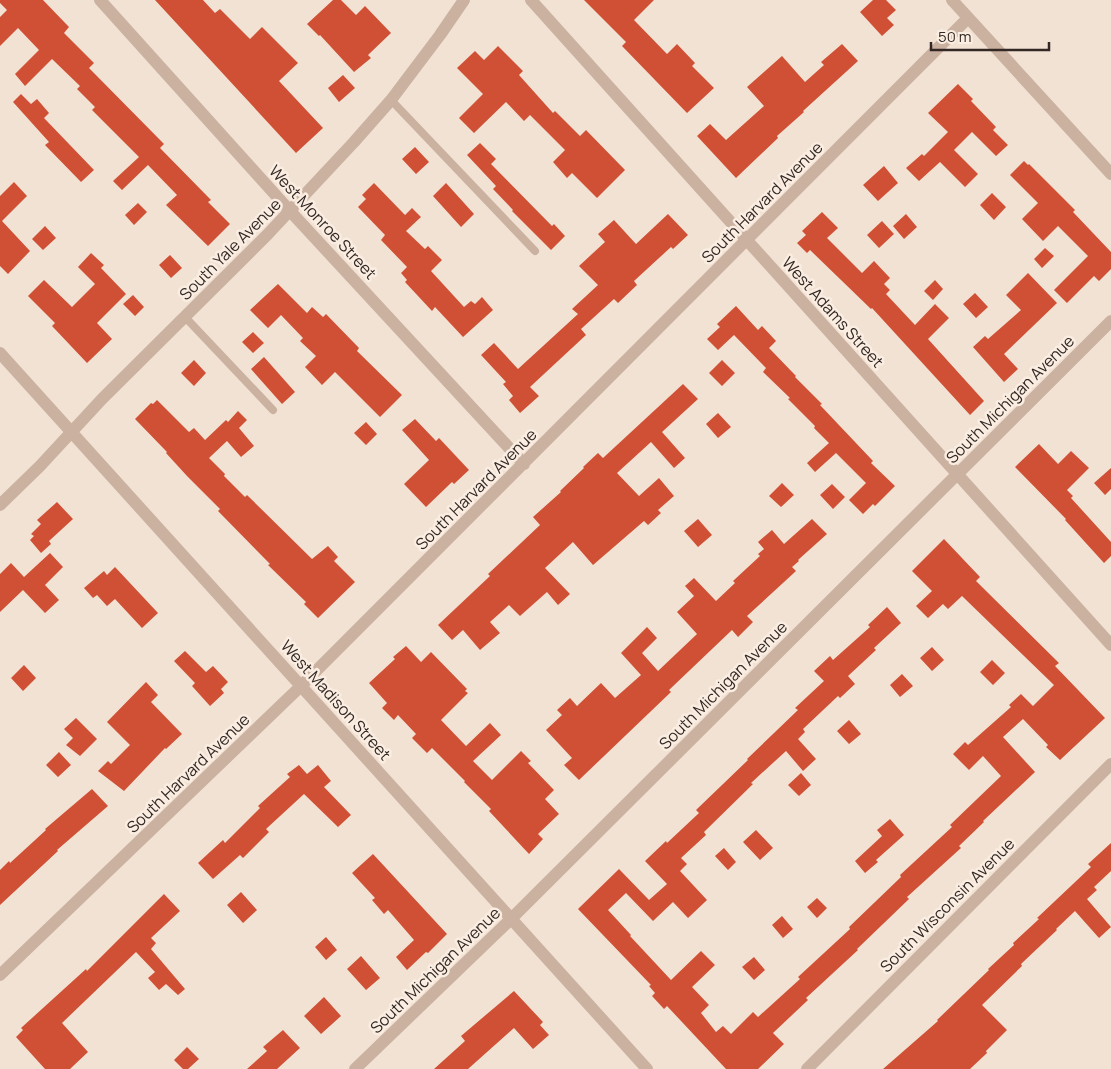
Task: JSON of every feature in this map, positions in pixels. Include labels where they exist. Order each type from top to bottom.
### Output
[{"type":"street","name":"West Monroe Street","points":[[100,0],[290,211],[524,464]]},
{"type":"street","name":"South Yale Avenue","points":[[0,505],[290,211],[354,142],[391,100],[464,0]]},
{"type":"street","name":"West Adams Street","points":[[531,0],[1111,645]]},
{"type":"street","points":[[952,0],[1111,174]]},
{"type":"street","name":"South Harvard Avenue","points":[[0,975],[301,686],[968,18]]},
{"type":"street","name":"South Michigan Avenue","points":[[355,1069],[511,919],[1111,321]]},
{"type":"street","name":"West Madison Street","points":[[0,353],[647,1069]]},
{"type":"street","name":"South Wisconsin Avenue","points":[[806,1069],[1111,764]]},
{"type":"lane","points":[[391,100],[535,251]]},
{"type":"lane","points":[[185,317],[273,410]]},
{"type":"building","points":[[0,0],[43,0],[69,27],[64,33],[94,63],[89,68],[164,144],[160,148],[211,200],[208,202],[230,224],[208,246],[166,205],[177,195],[148,165],[122,190],[113,181],[139,157],[92,110],[95,107],[77,89],[80,86],[52,59],[25,86],[15,74],[39,50],[18,28],[0,46],[0,17],[7,10],[0,3]]},
{"type":"building","points":[[155,0],[203,0],[215,13],[220,9],[250,39],[262,27],[298,63],[279,81],[323,128],[296,153]]},
{"type":"building","points":[[333,0],[341,0],[356,15],[365,6],[391,33],[368,55],[371,58],[354,72],[320,35],[307,24]]},
{"type":"building","points":[[584,0],[654,0],[634,20],[667,54],[677,44],[695,63],[692,66],[714,88],[687,113],[622,46],[626,42]]},
{"type":"building","points":[[873,0],[886,0],[896,10],[887,18],[894,25],[882,36],[860,12]]},
{"type":"building","points":[[842,44],[858,61],[803,111],[736,178],[697,136],[710,124],[726,140],[764,106],[747,87],[782,56],[805,82],[824,65],[821,62]]},
{"type":"building","points":[[498,46],[523,71],[519,75],[553,113],[555,111],[580,136],[586,130],[625,170],[597,198],[572,173],[567,178],[553,162],[565,150],[530,115],[524,121],[506,102],[474,133],[459,118],[483,94],[457,68],[475,51],[484,60]]},
{"type":"building","points":[[343,75],[355,88],[339,102],[328,88]]},
{"type":"building","points":[[958,84],[973,99],[971,101],[996,127],[993,130],[1008,145],[996,156],[972,132],[954,150],[978,174],[965,187],[940,162],[919,181],[906,168],[922,154],[924,156],[948,132],[928,113]]},
{"type":"building","points":[[21,94],[31,104],[37,99],[49,113],[44,118],[94,170],[81,182],[45,145],[49,142],[13,102]]},
{"type":"building","points":[[480,143],[496,159],[491,164],[552,226],[554,224],[565,236],[551,250],[512,211],[493,189],[496,186],[467,155]]},
{"type":"building","points":[[415,147],[429,162],[416,174],[402,159]]},
{"type":"building","points":[[1024,161],[1075,210],[1073,212],[1111,252],[1111,269],[1099,281],[1094,276],[1067,303],[1054,290],[1088,256],[1058,226],[1043,241],[1022,219],[1038,203],[1010,175]]},
{"type":"building","points":[[884,166],[898,183],[878,201],[863,185]]},
{"type":"building","points":[[14,182],[27,196],[2,221],[30,251],[8,274],[0,266],[0,196]]},
{"type":"building","points":[[374,183],[405,215],[412,208],[421,217],[406,231],[425,249],[428,246],[442,260],[431,271],[464,307],[471,301],[475,304],[482,297],[493,310],[463,337],[435,307],[432,311],[405,282],[407,280],[401,273],[407,267],[381,240],[385,235],[358,207],[366,199],[362,195]]},
{"type":"building","points":[[446,183],[474,214],[461,227],[433,196]]},
{"type":"building","points":[[992,193],[1006,207],[994,220],[980,205]]},
{"type":"building","points":[[138,203],[147,212],[134,225],[125,215]]},
{"type":"building","points":[[822,212],[838,228],[827,238],[862,273],[874,261],[890,278],[884,284],[890,290],[886,294],[915,325],[935,304],[949,318],[928,339],[984,401],[970,415],[872,308],[810,250],[807,253],[797,243],[806,235],[802,231]]},
{"type":"building","points":[[668,214],[688,235],[673,249],[671,247],[634,281],[637,285],[618,303],[614,299],[581,329],[586,335],[530,387],[539,396],[520,413],[509,400],[513,396],[503,384],[506,382],[481,355],[494,343],[518,369],[578,314],[572,309],[598,285],[579,266],[605,242],[598,234],[614,220],[636,244]]},
{"type":"building","points":[[906,214],[917,227],[904,239],[893,226]]},
{"type":"building","points":[[882,221],[894,234],[879,248],[867,235]]},
{"type":"building","points":[[45,226],[56,238],[43,250],[32,239]]},
{"type":"building","points":[[1045,248],[1054,256],[1042,268],[1034,259]]},
{"type":"building","points":[[91,253],[104,265],[101,268],[126,294],[97,323],[112,339],[87,363],[52,326],[55,323],[28,296],[44,280],[72,307],[95,284],[78,267]]},
{"type":"building","points":[[170,255],[182,268],[171,278],[159,265]]},
{"type":"building","points":[[1028,273],[1057,303],[1004,354],[1018,369],[1004,382],[973,347],[985,336],[988,339],[1021,310],[1006,295]]},
{"type":"building","points":[[935,280],[943,289],[933,300],[924,291]]},
{"type":"building","points":[[278,284],[307,313],[312,307],[323,317],[326,314],[359,348],[357,351],[402,395],[380,417],[335,372],[322,385],[305,367],[316,356],[300,341],[303,338],[281,315],[268,328],[250,310]]},
{"type":"building","points":[[975,293],[988,307],[976,318],[963,304]]},
{"type":"building","points":[[133,295],[144,307],[135,316],[123,304]]},
{"type":"building","points":[[736,306],[758,330],[762,326],[776,341],[769,348],[873,461],[871,463],[895,486],[875,506],[873,504],[863,514],[849,500],[866,483],[836,453],[815,472],[807,463],[829,443],[788,399],[790,398],[763,372],[766,368],[734,335],[718,350],[707,339],[720,327],[717,324]]},
{"type":"building","points":[[253,332],[264,343],[253,353],[242,342]]},
{"type":"building","points":[[264,357],[295,392],[282,404],[251,369]]},
{"type":"building","points":[[194,360],[206,373],[194,386],[181,373]]},
{"type":"building","points":[[722,360],[735,373],[722,386],[709,373]]},
{"type":"building","points":[[683,384],[698,399],[662,432],[685,458],[674,468],[651,442],[617,473],[639,496],[659,478],[674,496],[658,510],[661,513],[648,525],[644,521],[593,565],[573,542],[545,568],[570,594],[558,605],[547,592],[520,616],[509,605],[490,622],[500,633],[480,650],[463,630],[452,640],[438,625],[540,525],[533,517],[561,492],[598,453],[603,458]]},
{"type":"building","points":[[157,400],[189,432],[194,428],[205,440],[226,420],[228,422],[238,411],[247,420],[239,428],[254,446],[241,457],[227,441],[209,458],[245,497],[247,495],[312,559],[328,546],[338,557],[334,561],[355,582],[318,618],[304,604],[306,602],[268,565],[270,564],[218,511],[220,509],[135,419],[151,403],[153,404]]},
{"type":"building","points":[[718,413],[731,427],[718,438],[706,424]]},
{"type":"building","points":[[415,419],[436,441],[439,438],[469,470],[454,484],[452,482],[426,507],[404,484],[429,460],[402,430]]},
{"type":"building","points":[[366,422],[377,434],[366,445],[354,433]]},
{"type":"building","points":[[1039,444],[1058,464],[1071,451],[1089,468],[1067,490],[1073,496],[1071,498],[1111,542],[1111,556],[1104,563],[1066,519],[1015,467]]},
{"type":"building","points":[[1111,468],[1111,489],[1105,495],[1094,483]]},
{"type":"building","points":[[782,483],[794,495],[781,507],[769,496]]},
{"type":"building","points":[[832,484],[845,497],[833,509],[820,495]]},
{"type":"building","points":[[57,502],[73,519],[49,541],[51,544],[41,553],[30,540],[34,536],[31,534],[41,524],[37,520]]},
{"type":"building","points":[[698,519],[712,535],[698,547],[684,531]]},
{"type":"building","points":[[812,519],[827,534],[792,567],[796,571],[747,616],[753,622],[738,637],[732,630],[669,690],[671,692],[579,780],[564,765],[572,758],[546,730],[562,715],[557,710],[570,698],[577,706],[601,683],[615,698],[641,675],[621,653],[647,627],[657,638],[642,653],[658,671],[697,634],[677,612],[694,596],[685,586],[694,578],[716,601],[735,583],[733,581],[760,556],[758,554],[764,549],[758,542],[772,530],[784,544]]},
{"type":"building","points":[[944,539],[980,577],[976,581],[1059,663],[1055,666],[1105,718],[1060,760],[1046,747],[1048,745],[1023,719],[1003,737],[1035,772],[983,821],[959,846],[961,848],[907,897],[909,899],[806,998],[808,1000],[773,1033],[784,1044],[758,1069],[726,1069],[667,1006],[664,1009],[652,996],[655,993],[649,986],[651,985],[578,909],[619,869],[649,900],[667,884],[645,861],[699,813],[696,810],[798,710],[795,708],[824,681],[814,671],[830,656],[833,660],[870,627],[868,625],[887,607],[901,623],[848,676],[855,684],[840,698],[838,696],[803,729],[805,732],[798,739],[816,759],[803,771],[786,751],[751,783],[753,784],[704,832],[706,835],[681,858],[687,864],[680,871],[707,900],[688,918],[673,902],[653,921],[626,893],[608,910],[671,980],[701,951],[715,965],[692,987],[709,1005],[701,1013],[716,1032],[723,1026],[731,1034],[753,1012],[758,1017],[800,979],[798,977],[850,929],[849,927],[901,877],[900,875],[952,827],[950,825],[1001,776],[983,756],[969,770],[953,754],[965,742],[968,745],[1011,707],[1009,705],[1021,694],[1033,706],[1054,685],[962,596],[948,609],[943,604],[928,618],[916,606],[932,591],[912,571]]},
{"type":"building","points":[[50,553],[63,567],[45,585],[59,600],[45,613],[23,590],[0,612],[0,574],[11,563],[24,577]]},
{"type":"building","points":[[115,567],[158,613],[142,628],[115,599],[107,606],[97,595],[93,598],[84,588],[104,571],[107,575]]},
{"type":"building","points":[[406,646],[421,662],[431,652],[467,689],[465,691],[468,693],[441,720],[466,746],[490,723],[501,735],[473,761],[492,780],[521,751],[531,761],[528,763],[554,790],[545,799],[559,814],[538,834],[543,839],[529,854],[489,811],[491,809],[432,748],[427,753],[412,738],[416,734],[398,715],[394,720],[382,708],[387,703],[369,683]]},
{"type":"building","points":[[932,647],[944,660],[932,671],[920,658]]},
{"type":"building","points":[[185,651],[206,672],[213,666],[228,682],[221,689],[224,693],[210,706],[192,686],[195,683],[174,661]]},
{"type":"building","points":[[992,660],[1005,673],[993,685],[980,672]]},
{"type":"building","points":[[24,665],[36,678],[23,691],[11,678]]},
{"type":"building","points":[[902,674],[913,686],[900,697],[890,685]]},
{"type":"building","points":[[146,682],[158,695],[151,702],[182,734],[165,748],[124,791],[98,771],[108,761],[111,764],[130,745],[107,722]]},
{"type":"building","points":[[76,718],[97,739],[80,756],[66,745],[73,738],[64,729]]},
{"type":"building","points":[[849,720],[861,734],[849,744],[837,731]]},
{"type":"building","points":[[59,752],[71,765],[58,777],[46,765]]},
{"type":"building","points":[[299,765],[307,774],[318,765],[331,781],[324,787],[351,815],[338,827],[304,794],[266,829],[269,832],[243,858],[240,855],[213,879],[198,863],[223,840],[225,843],[260,808],[258,806],[290,777],[287,774]]},
{"type":"building","points":[[801,773],[811,785],[799,796],[788,785]]},
{"type":"building","points":[[92,789],[108,806],[57,850],[0,905],[0,870]]},
{"type":"building","points":[[890,819],[904,835],[876,860],[878,862],[865,873],[855,861],[882,836],[877,830]]},
{"type":"building","points":[[756,830],[773,848],[760,860],[743,842]]},
{"type":"building","points":[[1111,843],[1111,871],[1094,887],[1097,890],[1087,899],[1111,927],[1099,938],[1075,911],[1021,964],[1022,966],[982,1005],[1007,1030],[986,1051],[987,1053],[970,1069],[883,1069],[938,1021],[1014,945],[1013,943],[1039,919],[1037,918],[1091,867],[1088,864]]},
{"type":"building","points":[[724,848],[736,862],[728,870],[715,856]]},
{"type":"building","points":[[373,854],[447,934],[407,970],[396,957],[414,940],[388,910],[384,914],[372,900],[375,898],[352,873]]},
{"type":"building","points":[[241,892],[257,910],[243,923],[227,905]]},
{"type":"building","points":[[164,894],[180,911],[151,938],[156,943],[151,949],[185,989],[178,995],[166,984],[159,990],[148,978],[155,972],[136,952],[62,1023],[88,1052],[70,1069],[45,1069],[16,1037],[23,1030],[21,1028],[86,969],[87,971]]},
{"type":"building","points":[[817,898],[827,908],[817,918],[807,907]]},
{"type":"building","points":[[782,916],[793,929],[783,938],[772,925]]},
{"type":"building","points":[[326,937],[337,950],[326,960],[315,947]]},
{"type":"building","points":[[361,956],[380,978],[366,990],[347,969]]},
{"type":"building","points":[[754,957],[765,970],[754,980],[742,967]]},
{"type":"building","points":[[514,991],[543,1022],[540,1025],[549,1035],[533,1049],[514,1028],[468,1069],[434,1069],[465,1041],[461,1036]]},
{"type":"building","points":[[324,997],[341,1016],[321,1034],[304,1016]]},
{"type":"building","points":[[283,1030],[300,1048],[277,1069],[247,1069],[267,1051],[263,1047]]},
{"type":"building","points":[[187,1047],[199,1059],[188,1069],[183,1069],[174,1060]]}]
